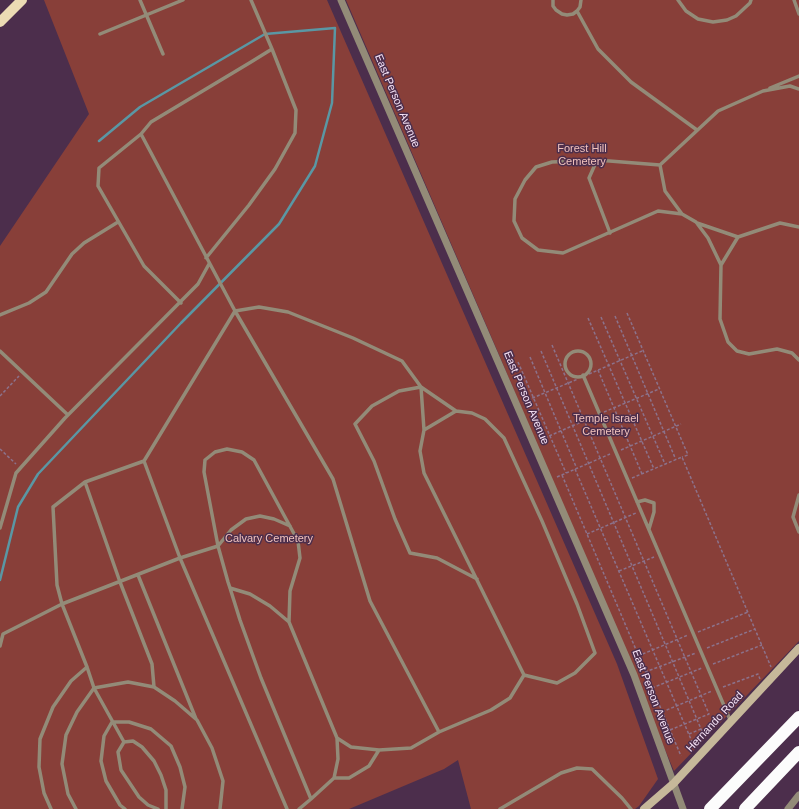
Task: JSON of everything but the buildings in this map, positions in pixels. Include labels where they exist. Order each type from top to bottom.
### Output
[{"type":"highway","points":[[710,809],[799,717]]},
{"type":"highway","points":[[745,809],[799,752]]},
{"type":"main road","points":[[0,22],[22,0]]},
{"type":"street","name":"East Person Avenue","points":[[341,0],[634,675],[683,809]]},
{"type":"street","name":"Hernando Road","points":[[644,809],[674,783],[799,648]]},
{"type":"street","points":[[788,809],[798,800]]},
{"type":"lane","points":[[140,0],[163,54]]},
{"type":"lane","points":[[100,34],[183,0]]},
{"type":"lane","points":[[206,258],[275,169],[295,133],[296,110],[251,0]]},
{"type":"lane","points":[[553,0],[553,6],[556,10],[567,15],[573,14],[577,11],[581,0]]},
{"type":"lane","points":[[678,0],[686,11],[698,19],[713,22],[727,20],[736,16],[750,3],[751,0]]},
{"type":"lane","points":[[794,0],[799,14]]},
{"type":"lane","points":[[577,11],[598,49],[631,82],[698,130]]},
{"type":"lane","points":[[181,303],[144,266],[98,186],[99,168],[141,134],[151,122],[272,49]]},
{"type":"lane","points":[[738,237],[696,222],[682,214],[658,211],[563,253],[538,250],[522,238],[514,221],[515,199],[525,180],[536,167],[552,162],[597,160],[660,165],[718,111],[799,76]]},
{"type":"lane","points":[[762,91],[790,86],[799,89]]},
{"type":"lane","points":[[141,134],[225,294],[333,479],[370,601],[439,732]]},
{"type":"lane","points":[[597,160],[590,178],[610,233]]},
{"type":"lane","points":[[660,165],[665,191],[682,214]]},
{"type":"lane","points":[[0,315],[29,303],[46,292],[72,254],[84,243],[118,222]]},
{"type":"lane","points":[[696,222],[708,238],[720,265],[720,319],[728,342],[737,351],[749,354],[777,349],[792,353],[799,360]]},
{"type":"lane","points":[[720,265],[738,237],[780,222],[799,227]]},
{"type":"lane","points":[[0,528],[16,473],[68,415],[181,303],[198,284],[209,264]]},
{"type":"lane","points":[[235,311],[259,308],[288,312],[353,338],[402,360],[421,387],[456,411],[472,413],[486,419],[504,438],[542,521],[577,604],[595,653],[575,673],[558,683],[524,675]]},
{"type":"lane","points":[[124,742],[94,688],[62,604],[57,585],[53,507],[85,482],[144,461],[235,311]]},
{"type":"lane","points":[[0,351],[68,415]]},
{"type":"lane","points":[[573,352],[584,352],[590,358],[590,370],[584,376],[575,376],[568,370],[566,362],[567,358],[573,352]]},
{"type":"lane","points":[[584,376],[731,722]]},
{"type":"lane","points":[[421,387],[424,430],[420,451],[424,473],[524,675]]},
{"type":"lane","points":[[421,387],[399,391],[372,406],[356,424],[374,461],[395,518],[410,553],[437,558],[477,579]]},
{"type":"lane","points":[[424,430],[456,411]]},
{"type":"lane","points":[[299,809],[311,799],[334,778],[338,758],[337,738],[289,622],[290,591],[300,558],[298,541],[254,460],[242,452],[227,449],[214,452],[205,460],[204,472],[218,546],[240,620],[261,678],[311,799]]},
{"type":"lane","points":[[144,461],[180,558],[288,809]]},
{"type":"lane","points":[[85,482],[120,582],[152,664],[154,687]]},
{"type":"lane","points":[[799,495],[793,517],[799,532]]},
{"type":"lane","points":[[637,502],[645,500],[654,503],[654,512],[649,529]]},
{"type":"lane","points":[[0,646],[3,634],[62,604],[180,558],[218,546],[231,530],[246,518],[260,516],[274,519],[290,526]]},
{"type":"lane","points":[[138,574],[197,720],[212,748],[223,781],[220,809]]},
{"type":"lane","points":[[230,588],[250,594],[270,606],[289,622]]},
{"type":"lane","points":[[51,809],[44,793],[39,767],[40,739],[53,707],[72,681],[87,667]]},
{"type":"lane","points":[[337,738],[351,747],[379,750],[412,748],[439,732],[491,710],[510,698],[524,675]]},
{"type":"lane","points":[[76,809],[68,794],[62,764],[66,735],[77,712],[94,688],[128,682],[154,687],[175,701],[197,720]]},
{"type":"lane","points":[[112,722],[104,736],[101,761],[106,781],[120,805],[125,809]]},
{"type":"lane","points":[[112,722],[129,722],[151,729],[171,746],[180,767],[185,787],[182,809]]},
{"type":"lane","points":[[158,809],[148,805],[139,797],[121,770],[118,752],[124,742],[134,740],[154,761],[166,790],[166,809]]},
{"type":"lane","points":[[334,778],[350,778],[369,766],[379,750]]},
{"type":"lane","points":[[500,809],[561,772],[577,768],[592,769],[622,798],[631,809]]},
{"type":"path","points":[[627,313],[642,351],[688,455],[628,480]]},
{"type":"path","points":[[615,316],[676,460]]},
{"type":"path","points":[[601,317],[665,464]]},
{"type":"path","points":[[588,318],[654,469]]},
{"type":"path","points":[[552,345],[709,714],[670,730]]},
{"type":"path","points":[[541,351],[704,736]]},
{"type":"path","points":[[522,402],[642,351]]},
{"type":"path","points":[[530,357],[600,528],[693,744]]},
{"type":"path","points":[[518,362],[566,473]]},
{"type":"path","points":[[598,370],[642,474]]},
{"type":"path","points":[[0,396],[22,372]]},
{"type":"path","points":[[538,441],[659,389]]},
{"type":"path","points":[[555,478],[681,424]]},
{"type":"path","points":[[0,449],[20,468]]},
{"type":"path","points":[[682,457],[775,674]]},
{"type":"path","points":[[562,475],[681,756]]},
{"type":"path","points":[[586,534],[641,511]]},
{"type":"path","points":[[619,572],[660,554]]},
{"type":"path","points":[[689,734],[701,729]]},
{"type":"green space","name":"Calvary Cemetery","points":[[44,0],[327,0],[617,664],[658,779],[639,806],[635,809],[471,809],[458,760],[444,769],[349,809],[0,809],[0,246],[89,114]]},
{"type":"green space","name":"Forest Hill Cemetery","points":[[346,0],[799,0],[799,641],[674,771],[500,357]]},
{"type":"waterway","points":[[0,580],[18,507],[38,474],[181,323],[279,224],[315,166],[332,103],[335,28],[265,34],[140,107],[99,141]]},
{"type":"park label","name":"Temple Israel Cemetery","points":[[606,425]]}]
